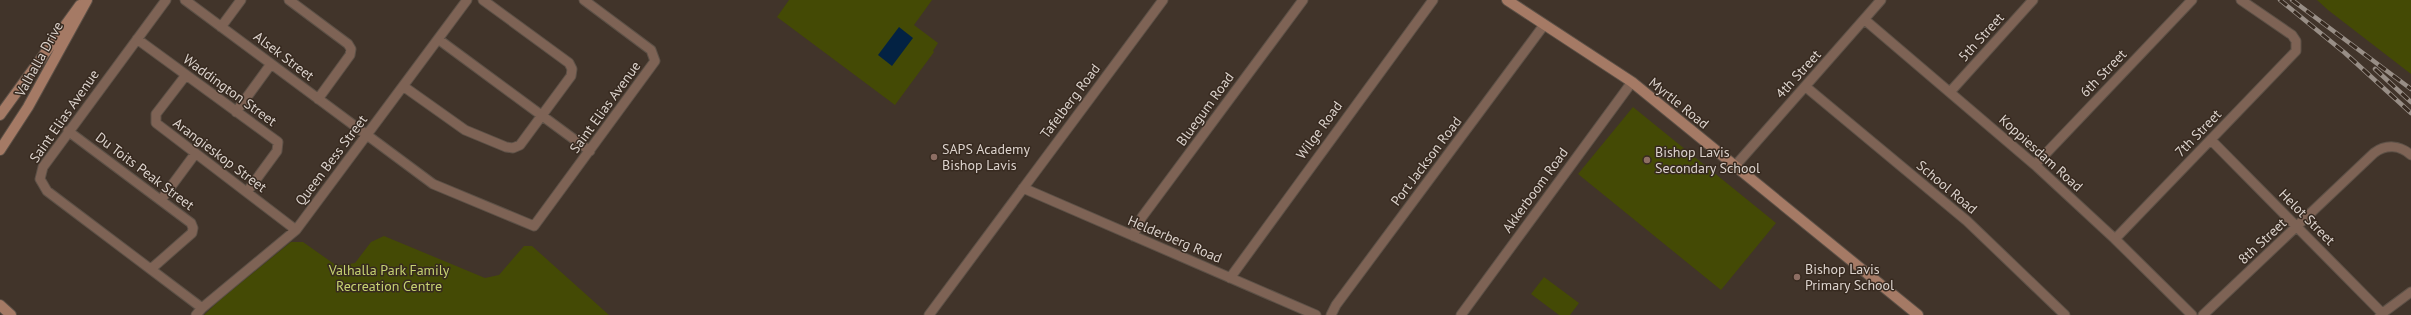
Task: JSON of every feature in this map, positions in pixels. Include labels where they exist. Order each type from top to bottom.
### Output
[{"type":"street","name":"Valhalla Drive","points":[[0,115],[69,18],[86,0]]},
{"type":"street","name":"Valhalla Drive","points":[[0,150],[25,111],[86,0]]},
{"type":"street","name":"Saint Elias Avenue","points":[[166,0],[68,131],[41,170],[40,179],[44,188],[151,269],[199,311]]},
{"type":"street","name":"Alsek Street","points":[[185,0],[433,184],[534,226]]},
{"type":"street","points":[[221,27],[241,0]]},
{"type":"street","points":[[289,0],[348,44],[351,49],[350,55],[318,99]]},
{"type":"street","name":"Queen Bess Street","points":[[199,311],[296,230],[467,0]]},
{"type":"street","points":[[403,86],[465,130],[510,148],[520,145],[571,76],[571,66],[483,0]]},
{"type":"street","name":"Saint Elias Avenue","points":[[534,226],[652,67],[655,58],[651,50],[584,0]]},
{"type":"street","name":"Tafelberg Road","points":[[928,315],[1163,0]]},
{"type":"street","name":"Bluegum Road","points":[[1133,236],[1142,217],[1303,0]]},
{"type":"street","name":"Wilge Road","points":[[1230,278],[1433,0]]},
{"type":"street","name":"Myrtle Road","points":[[1507,0],[1632,82],[1918,315]]},
{"type":"street","name":"4th Street","points":[[1735,166],[1882,0]]},
{"type":"street","name":"5th Street","points":[[1950,92],[2033,0]]},
{"type":"street","name":"6th Street","points":[[2035,165],[2192,0]]},
{"type":"street","name":"7th Street","points":[[2115,239],[2295,54],[2297,44],[2292,35],[2241,0]]},
{"type":"street","name":"Koppiesdam Road","points":[[1865,20],[2035,165],[2115,239],[2192,315]]},
{"type":"street","name":"Port Jackson Road","points":[[1331,315],[1336,305],[1544,25]]},
{"type":"street","name":"Waddington Street","points":[[137,39],[275,140],[279,145],[277,151],[247,192]]},
{"type":"street","points":[[438,39],[590,151]]},
{"type":"street","points":[[236,112],[271,64]]},
{"type":"street","name":"Arangieskop Street","points":[[186,75],[156,114],[155,120],[158,125],[296,230]]},
{"type":"street","name":"Akkerboom Road","points":[[1461,315],[1632,82]]},
{"type":"street","name":"School Road","points":[[1806,87],[1967,222],[2065,315]]},
{"type":"street","name":"Du Toits Peak Street","points":[[68,131],[191,223],[193,230],[151,269]]},
{"type":"street","name":"Helot Street","points":[[2212,140],[2381,314]]},
{"type":"street","name":"8th Street","points":[[2203,315],[2374,153],[2383,148],[2394,147],[2405,150],[2411,155]]},
{"type":"street","points":[[161,200],[195,154]]},
{"type":"street","name":"Helderberg Road","points":[[1023,188],[1316,315]]},
{"type":"street","points":[[2381,314],[2411,292]]},
{"type":"street","points":[[0,305],[11,315]]},
{"type":"green space","points":[[789,0],[932,0],[914,25],[938,43],[933,51],[934,52],[895,105],[777,17]]},
{"type":"green space","points":[[2317,0],[2411,0],[2411,74],[2328,10]]},
{"type":"green space","points":[[1633,107],[1776,223],[1721,290],[1578,174]]},
{"type":"green space","name":"Valhalla Park Family Recreation Centre","points":[[384,236],[485,278],[499,275],[524,246],[532,246],[609,315],[204,315],[221,299],[291,242],[303,242],[337,266],[355,263],[371,242]]},
{"type":"green space","points":[[1544,277],[1579,303],[1570,315],[1559,315],[1531,294]]},
{"type":"water","points":[[899,27],[913,38],[892,66],[878,55]]},
{"type":"railway","points":[[2280,0],[2345,53],[2411,113]]},
{"type":"railway","points":[[2292,0],[2411,89]]},
{"type":"railway","points":[[2375,69],[2411,102]]},
{"type":"place","name":"SAPS Academy Bishop Lavis","points":[[934,157]]},
{"type":"place","name":"Bishop Lavis Secondary School","points":[[1647,160]]},
{"type":"place","name":"Bishop Lavis Primary School","points":[[1797,277]]}]
